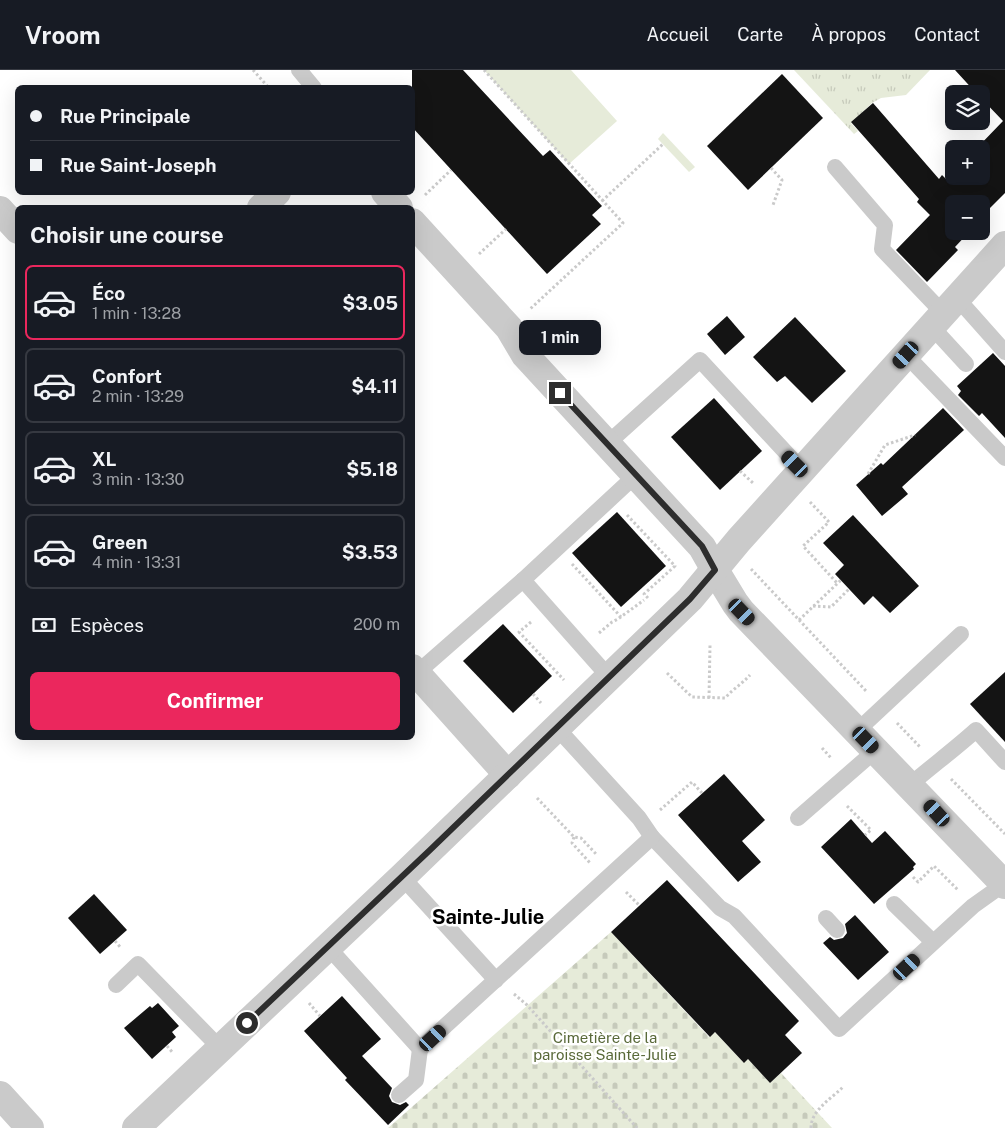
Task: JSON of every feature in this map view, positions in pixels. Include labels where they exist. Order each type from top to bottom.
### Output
[{"type":"street","points":[[263,205],[274,195]]},
{"type":"street","points":[[393,195],[411,202]]},
{"type":"street","points":[[0,210],[15,227]]},
{"type":"street","points":[[415,225],[509,328],[525,355],[702,546],[742,612],[1005,884]]},
{"type":"street","points":[[136,1128],[402,877],[690,599],[739,540],[804,484],[906,355],[1003,251]]},
{"type":"street","points":[[415,671],[508,775]]},
{"type":"street","points":[[0,1095],[30,1128]]},
{"type":"lane","points":[[298,70],[311,85]]},
{"type":"lane","points":[[835,167],[885,225],[882,249],[944,313],[1005,352]]},
{"type":"lane","points":[[944,313],[966,364]]},
{"type":"lane","points":[[906,355],[1005,458]]},
{"type":"lane","points":[[607,444],[700,360],[804,484]]},
{"type":"lane","points":[[415,671],[523,580],[636,475]]},
{"type":"lane","points":[[523,580],[609,677]]},
{"type":"lane","points":[[798,818],[960,634]]},
{"type":"lane","points":[[557,728],[639,818],[652,836],[720,908],[734,916],[839,1029],[972,906],[1005,884]]},
{"type":"lane","points":[[910,785],[976,730],[1005,762]]},
{"type":"lane","points":[[399,1095],[416,1080],[420,1049],[652,836]]},
{"type":"lane","points":[[402,877],[496,980]]},
{"type":"lane","points":[[894,904],[933,942]]},
{"type":"lane","points":[[826,918],[838,930]]},
{"type":"lane","points":[[328,947],[420,1049]]},
{"type":"lane","points":[[116,985],[138,964],[220,1048]]},
{"type":"path","points":[[252,70],[266,85]]},
{"type":"path","points":[[484,70],[623,223],[529,311]]},
{"type":"path","points":[[602,201],[663,144]]},
{"type":"path","points":[[771,168],[782,180],[773,205]]},
{"type":"path","points":[[411,202],[452,170]]},
{"type":"path","points":[[477,255],[506,229]]},
{"type":"path","points":[[868,474],[885,445],[915,435]]},
{"type":"path","points":[[740,471],[759,488]]},
{"type":"path","points":[[799,620],[839,582],[803,546],[829,522],[804,484]]},
{"type":"path","points":[[638,528],[675,566],[644,594]]},
{"type":"path","points":[[659,559],[664,555]]},
{"type":"path","points":[[566,558],[621,617]]},
{"type":"path","points":[[752,570],[872,697]]},
{"type":"path","points":[[640,590],[655,604]]},
{"type":"path","points":[[813,606],[831,607],[849,590]]},
{"type":"path","points":[[612,622],[648,598]]},
{"type":"path","points":[[519,632],[565,681]]},
{"type":"path","points":[[709,698],[710,645]]},
{"type":"path","points":[[668,673],[692,697],[709,698],[725,698],[750,675]]},
{"type":"path","points":[[893,718],[922,749]]},
{"type":"path","points":[[950,779],[1005,834]]},
{"type":"path","points":[[655,814],[692,782],[702,793]]},
{"type":"path","points":[[537,798],[574,836],[581,838],[599,856]]},
{"type":"path","points":[[854,812],[871,830],[865,835]]},
{"type":"path","points":[[574,836],[572,843],[591,864]]},
{"type":"path","points":[[912,877],[918,882],[934,866]]},
{"type":"path","points":[[630,896],[639,905]]},
{"type":"path","points":[[114,941],[120,946]]},
{"type":"path","points":[[305,998],[320,1016]]},
{"type":"path","points":[[527,1005],[637,1128]]},
{"type":"path","points":[[812,1128],[812,1118],[843,1088]]},
{"type":"green space","points":[[484,70],[571,70],[617,121],[569,164]]},
{"type":"green space","points":[[794,70],[930,70],[906,95],[881,98],[872,103],[851,123],[858,131],[854,134]]},
{"type":"green space","points":[[663,133],[695,167],[689,172],[658,139]]},
{"type":"green space","name":"Cimetière de la paroisse Sainte-Julie","points":[[611,932],[709,1037],[715,1032],[743,1062],[748,1059],[770,1083],[781,1073],[832,1128],[388,1128]]},
{"type":"building","points":[[412,70],[463,70],[543,156],[550,150],[602,206],[592,215],[601,224],[547,274],[415,130],[415,85],[412,85]]},
{"type":"building","points":[[955,70],[1005,70],[1005,193],[990,208],[990,195],[945,195],[945,240],[962,240],[955,247],[958,250],[927,282],[896,250],[930,215],[917,202],[919,199],[851,122],[873,103],[939,179],[942,175],[945,178],[945,185],[990,185],[990,140],[985,140],[1003,121],[990,107],[990,85],[969,85]]},
{"type":"building","points":[[782,74],[823,118],[748,190],[707,146]]},
{"type":"building","points":[[727,316],[745,337],[725,355],[707,334]]},
{"type":"building","points":[[795,317],[846,371],[812,403],[785,376],[777,382],[753,357]]},
{"type":"building","points":[[993,353],[1005,366],[1005,438],[982,413],[979,416],[958,395],[961,391],[957,386]]},
{"type":"building","points":[[714,398],[762,451],[720,490],[671,437]]},
{"type":"building","points":[[943,408],[964,430],[902,487],[908,494],[882,516],[856,485],[881,463],[883,465]]},
{"type":"building","points":[[617,512],[666,566],[621,607],[572,553]]},
{"type":"building","points":[[853,515],[919,586],[890,613],[873,596],[864,605],[835,574],[844,565],[823,543]]},
{"type":"building","points":[[503,624],[552,676],[513,713],[463,661]]},
{"type":"building","points":[[1005,672],[1005,742],[970,704]]},
{"type":"building","points":[[724,774],[765,820],[742,841],[761,862],[738,882],[678,815]]},
{"type":"building","points":[[851,819],[872,843],[885,831],[916,864],[913,867],[914,869],[874,904],[821,847]]},
{"type":"building","points":[[667,880],[799,1021],[785,1035],[802,1053],[770,1083],[748,1059],[744,1063],[715,1032],[710,1037],[611,932]]},
{"type":"building","points":[[94,894],[127,930],[100,954],[68,918]]},
{"type":"building","points":[[855,915],[889,952],[858,980],[823,943],[830,937],[834,940],[843,938],[847,933],[845,924]]},
{"type":"building","points":[[342,996],[381,1039],[362,1056],[392,1088],[389,1096],[392,1102],[400,1105],[406,1102],[409,1105],[388,1125],[345,1080],[347,1078],[304,1031]]},
{"type":"building","points":[[158,1003],[179,1026],[172,1032],[176,1037],[152,1059],[124,1028],[150,1006],[152,1008]]},
{"type":"district","name":"Sainte-Julie","points":[[488,917]]},
{"type":"route","points":[[247,1023],[485,798],[690,599],[715,570],[702,546],[560,393]]}]
